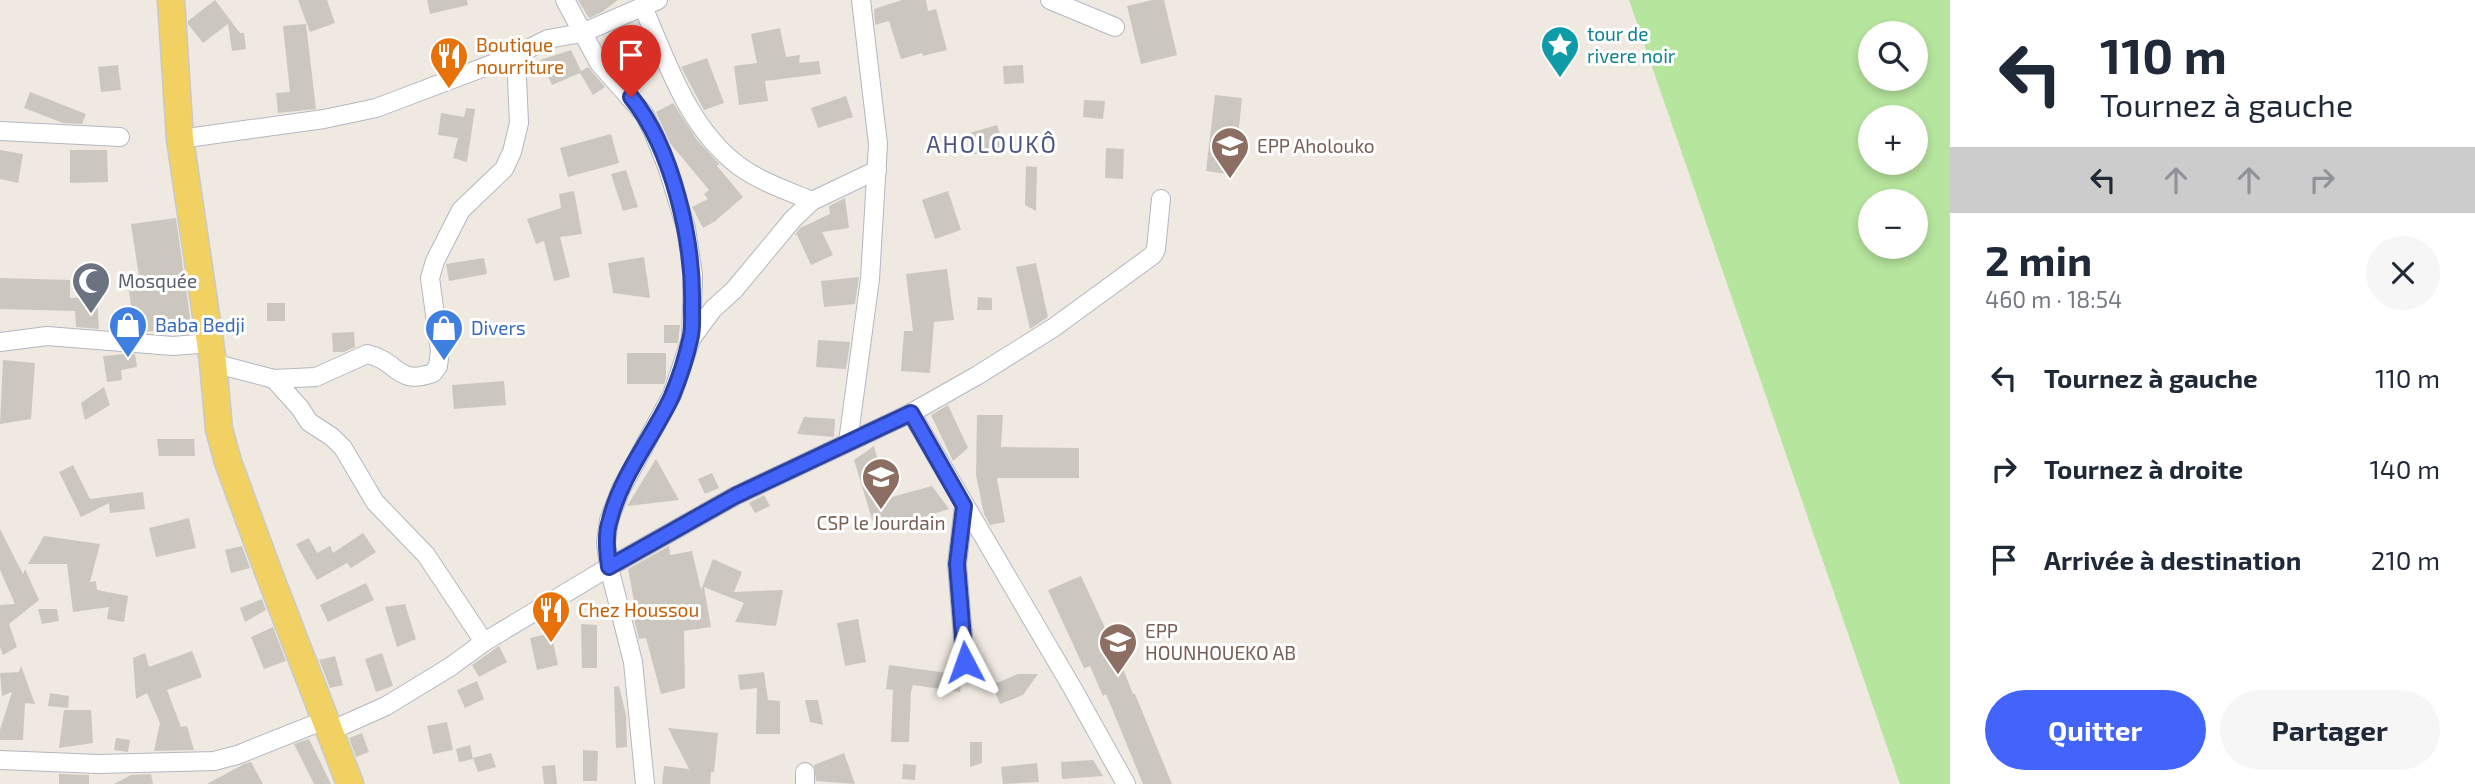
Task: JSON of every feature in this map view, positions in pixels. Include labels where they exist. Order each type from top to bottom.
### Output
[{"type":"main road","points":[[171,0],[180,139],[211,353],[219,429],[228,462],[350,784]]},
{"type":"street","points":[[565,0],[599,63],[644,114],[668,169],[685,228],[693,275],[691,339],[672,395],[621,489],[609,520],[609,567],[634,662],[645,784]]},
{"type":"street","points":[[848,442],[870,279],[878,144],[861,0]]},
{"type":"street","points":[[1050,0],[1115,27]]},
{"type":"street","points":[[180,139],[324,119],[376,108],[516,55],[548,39],[582,33],[650,4],[687,107],[710,139],[739,166],[768,183],[812,201]]},
{"type":"street","points":[[0,342],[47,336],[173,346],[211,353],[274,379],[316,377],[367,354],[391,363],[403,375],[412,378],[433,373],[438,366],[440,351],[430,278],[435,261],[461,210],[504,169],[512,152],[519,123],[516,55]]},
{"type":"street","points":[[0,131],[120,136]]},
{"type":"street","points":[[691,339],[713,309],[812,201],[877,170]]},
{"type":"street","points":[[0,761],[99,764],[214,761],[386,706],[450,667],[484,642],[609,567],[735,496],[911,413],[1053,328],[1153,255],[1161,199]]},
{"type":"street","points":[[274,379],[309,422],[343,448],[374,502],[426,555],[484,642]]},
{"type":"street","points":[[911,413],[1126,784]]},
{"type":"street","points":[[964,506],[957,564],[965,662]]},
{"type":"green space","points":[[1629,0],[1950,0],[1950,784],[1900,784]]},
{"type":"building","points":[[215,0],[240,33],[244,33],[246,49],[232,51],[228,24],[203,43],[188,24],[188,21]]},
{"type":"building","points":[[298,0],[327,0],[335,23],[310,32]]},
{"type":"building","points":[[427,0],[467,0],[468,5],[430,14]]},
{"type":"building","points":[[578,0],[618,0],[589,18]]},
{"type":"building","points":[[902,0],[926,0],[928,11],[936,9],[947,50],[901,59],[889,21],[875,25],[874,9]]},
{"type":"building","points":[[1164,0],[1177,55],[1141,64],[1127,6]]},
{"type":"building","points":[[306,24],[316,109],[278,113],[276,93],[290,92],[283,26]]},
{"type":"building","points":[[639,27],[654,62],[622,72],[609,37]]},
{"type":"building","points":[[780,28],[786,57],[800,55],[799,63],[819,61],[821,74],[765,81],[768,101],[739,105],[734,66],[757,63],[751,34]]},
{"type":"building","points":[[571,50],[581,71],[588,67],[605,87],[593,95],[580,73],[552,85],[540,60]]},
{"type":"building","points":[[707,58],[724,103],[704,110],[681,67]]},
{"type":"building","points":[[118,65],[121,90],[101,92],[98,67]]},
{"type":"building","points":[[1023,65],[1024,83],[1004,84],[1003,66]]},
{"type":"building","points":[[30,92],[86,114],[82,124],[63,123],[24,108]]},
{"type":"building","points":[[1215,95],[1242,98],[1234,175],[1206,171]]},
{"type":"building","points":[[846,96],[853,117],[818,128],[811,108]]},
{"type":"building","points":[[1084,100],[1105,101],[1103,119],[1083,117]]},
{"type":"building","points":[[673,103],[697,140],[743,197],[703,228],[692,207],[708,199],[704,194],[709,190],[670,143],[656,112]]},
{"type":"building","points":[[466,108],[475,109],[467,162],[453,158],[458,138],[438,135],[441,113],[464,117]]},
{"type":"building","points":[[997,125],[1004,146],[972,155],[966,134]]},
{"type":"building","points":[[611,134],[619,163],[568,177],[560,148]]},
{"type":"building","points":[[1106,148],[1124,149],[1123,179],[1105,178]]},
{"type":"building","points":[[0,150],[23,154],[18,183],[0,179]]},
{"type":"building","points":[[70,150],[107,150],[108,182],[70,183]]},
{"type":"building","points":[[1026,166],[1037,167],[1036,211],[1025,205]]},
{"type":"building","points":[[626,170],[638,207],[623,211],[611,174]]},
{"type":"building","points":[[574,191],[582,234],[560,237],[570,277],[554,281],[544,241],[536,244],[527,219],[561,208],[559,194]]},
{"type":"building","points":[[948,191],[961,230],[935,239],[922,200]]},
{"type":"building","points":[[845,198],[849,228],[822,232],[833,255],[811,265],[795,235],[800,228],[830,214],[829,206]]},
{"type":"building","points":[[176,218],[192,331],[135,332],[128,285],[140,283],[131,224]]},
{"type":"building","points":[[644,257],[650,298],[613,293],[608,263]]},
{"type":"building","points":[[484,258],[487,274],[449,281],[446,264]]},
{"type":"building","points":[[1036,263],[1048,317],[1030,329],[1016,267]]},
{"type":"building","points":[[947,269],[954,320],[934,322],[930,373],[901,371],[904,331],[913,331],[906,274]]},
{"type":"building","points":[[859,277],[855,304],[824,307],[821,281]]},
{"type":"building","points":[[0,278],[70,280],[70,298],[97,297],[99,329],[76,327],[75,311],[0,309]]},
{"type":"building","points":[[978,297],[992,298],[992,310],[977,310]]},
{"type":"building","points":[[267,303],[285,303],[285,321],[267,321]]},
{"type":"building","points":[[664,325],[680,325],[678,343],[664,343]]},
{"type":"building","points":[[354,332],[355,347],[344,352],[333,352],[332,333]]},
{"type":"building","points":[[818,340],[850,342],[846,369],[816,367]]},
{"type":"building","points":[[627,353],[666,353],[664,384],[627,384]]},
{"type":"building","points":[[135,354],[137,367],[121,370],[122,380],[107,382],[103,356]]},
{"type":"building","points":[[3,360],[35,363],[31,419],[0,424]]},
{"type":"building","points":[[504,381],[506,405],[454,409],[452,385]]},
{"type":"building","points":[[104,387],[110,405],[85,420],[81,403]]},
{"type":"building","points":[[948,405],[968,448],[953,461],[931,415]]},
{"type":"building","points":[[977,415],[1003,415],[1001,447],[1079,448],[1079,478],[997,478],[1005,522],[990,525],[984,514],[976,475]]},
{"type":"building","points":[[804,417],[835,419],[834,437],[797,434]]},
{"type":"building","points":[[157,439],[194,439],[195,456],[159,456]]},
{"type":"building","points":[[874,446],[888,498],[932,486],[949,509],[876,532],[854,460]]},
{"type":"building","points":[[656,459],[679,500],[627,506]]},
{"type":"building","points":[[73,465],[90,499],[143,492],[145,509],[110,513],[109,503],[81,517],[59,472]]},
{"type":"building","points":[[712,473],[719,488],[705,494],[698,479]]},
{"type":"building","points":[[764,495],[770,506],[755,513],[749,503]]},
{"type":"building","points":[[189,518],[196,548],[156,557],[149,528]]},
{"type":"building","points":[[0,529],[23,574],[25,569],[39,600],[9,624],[17,647],[3,655],[0,647],[0,605],[15,604],[0,570]]},
{"type":"building","points":[[363,533],[376,552],[351,568],[347,563],[317,580],[296,544],[309,538],[317,553],[330,546],[333,553]]},
{"type":"building","points":[[44,536],[100,544],[90,582],[96,581],[97,590],[128,596],[124,622],[107,619],[109,607],[73,612],[67,564],[28,564]]},
{"type":"building","points":[[242,546],[250,568],[231,573],[225,550]]},
{"type":"building","points":[[669,546],[670,555],[692,551],[701,590],[713,559],[742,572],[734,592],[783,590],[776,626],[735,622],[744,603],[704,587],[711,627],[684,631],[685,688],[661,694],[646,638],[639,639],[632,611],[636,611],[628,569]]},
{"type":"building","points":[[1081,576],[1135,694],[1172,784],[1143,784],[1106,694],[1103,696],[1090,666],[1084,668],[1048,590]]},
{"type":"building","points":[[366,583],[374,600],[328,622],[320,605]]},
{"type":"building","points":[[262,599],[266,610],[245,622],[240,608]]},
{"type":"building","points":[[405,604],[416,639],[397,647],[385,607]]},
{"type":"building","points":[[38,609],[57,609],[59,621],[42,624]]},
{"type":"building","points":[[858,619],[866,662],[845,666],[837,623]]},
{"type":"building","points":[[581,624],[597,625],[597,668],[582,668]]},
{"type":"building","points":[[273,627],[286,661],[264,669],[251,637]]},
{"type":"building","points":[[551,633],[558,665],[537,670],[530,638]]},
{"type":"building","points":[[499,646],[507,662],[479,677],[472,665]]},
{"type":"building","points":[[192,651],[202,677],[167,690],[181,727],[187,726],[194,750],[154,751],[160,723],[147,693],[136,699],[133,658],[145,653],[149,667]]},
{"type":"building","points":[[382,653],[393,686],[376,692],[365,659]]},
{"type":"building","points":[[335,656],[343,685],[330,688],[319,660]]},
{"type":"building","points":[[889,665],[962,675],[960,692],[913,685],[909,742],[891,742],[893,690],[886,689]]},
{"type":"building","points":[[21,666],[35,704],[25,703],[23,740],[0,740],[0,730],[12,692],[2,696],[0,673],[19,672]]},
{"type":"building","points":[[764,672],[768,700],[780,701],[780,734],[756,734],[757,688],[740,690],[738,675]]},
{"type":"building","points":[[1018,674],[1038,674],[1023,695],[1000,704],[992,685]]},
{"type":"building","points":[[477,681],[484,699],[465,708],[457,690]]},
{"type":"building","points":[[619,686],[626,715],[627,747],[616,748],[614,687]]},
{"type":"building","points":[[50,693],[69,696],[68,708],[48,706]]},
{"type":"building","points":[[805,700],[818,700],[823,725],[810,722]]},
{"type":"building","points":[[64,710],[91,710],[93,743],[59,748]]},
{"type":"building","points":[[447,722],[453,750],[433,754],[427,726]]},
{"type":"building","points":[[668,728],[718,733],[710,784],[662,784],[664,766],[689,769]]},
{"type":"building","points":[[362,733],[369,752],[356,757],[349,738]]},
{"type":"building","points":[[116,738],[130,740],[128,752],[114,750]]},
{"type":"building","points":[[309,739],[331,784],[314,784],[294,744]]},
{"type":"building","points":[[970,742],[982,742],[982,763],[970,767]]},
{"type":"building","points":[[470,745],[473,759],[459,762],[456,749]]},
{"type":"building","points":[[583,750],[598,751],[597,781],[583,781]]},
{"type":"building","points":[[491,753],[496,767],[478,772],[473,758]]},
{"type":"building","points":[[844,753],[855,784],[816,781],[814,765]]},
{"type":"building","points":[[1093,760],[1103,776],[1062,779],[1061,762]]},
{"type":"building","points":[[251,762],[263,784],[207,784],[244,764]]},
{"type":"building","points":[[1037,763],[1039,782],[1003,784],[1001,767]]},
{"type":"building","points":[[903,764],[916,765],[915,780],[902,779]]},
{"type":"building","points":[[555,765],[557,784],[544,784],[542,766]]},
{"type":"building","points":[[59,774],[89,775],[89,784],[59,784]]},
{"type":"building","points":[[151,774],[153,784],[114,784],[131,775]]},
{"type":"place","name":"tour de rivere noir","points":[[1560,79]]},
{"type":"place","name":"Boutique nourriture","points":[[449,90]]},
{"type":"place","name":"EPP Aholouko","points":[[1230,180]]},
{"type":"place","name":"Mosquée","points":[[91,315]]},
{"type":"place","name":"Baba Bedji","points":[[128,359]]},
{"type":"place","name":"Divers","points":[[444,362]]},
{"type":"place","name":"CSP le Jourdain","points":[[881,511]]},
{"type":"place","name":"Chez Houssou","points":[[551,644]]},
{"type":"place","name":"EPP HOUNHOUEKO AB","points":[[1118,676]]},
{"type":"district","name":"AHOLOUKÔ","points":[[992,145]]},
{"type":"route","points":[[631,97],[654,134],[668,169],[685,228],[693,275],[691,339],[672,395],[621,489],[609,520],[609,567],[735,496],[911,413],[964,506],[957,564],[965,662]]}]
